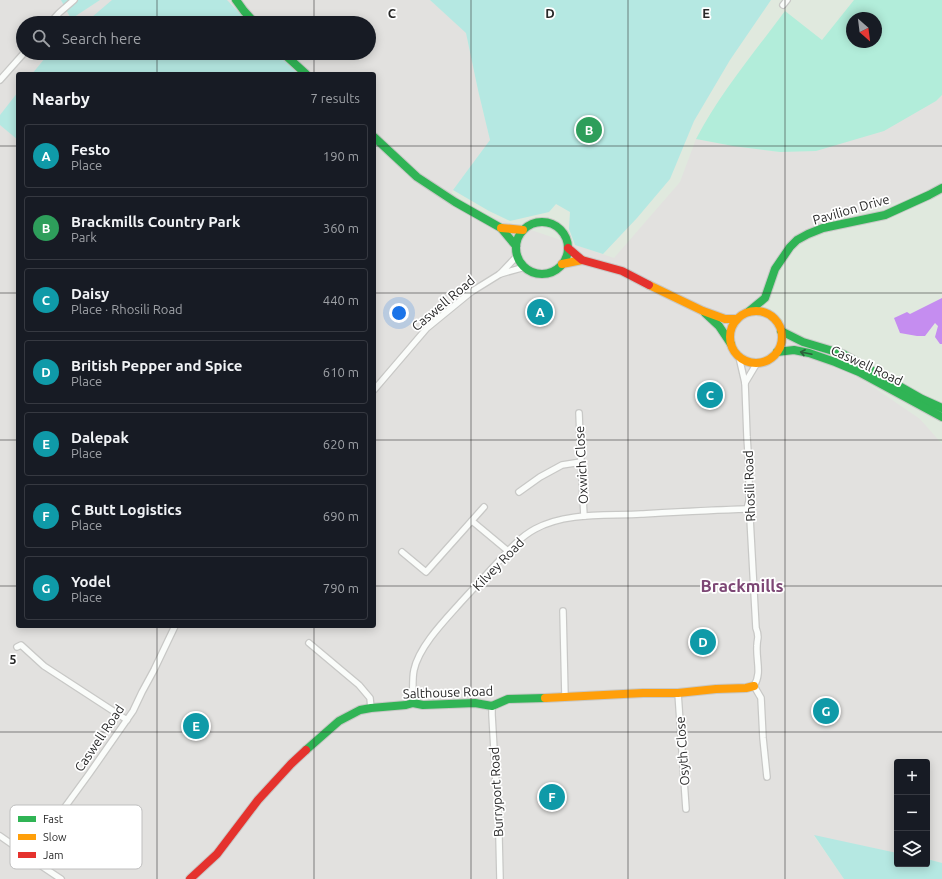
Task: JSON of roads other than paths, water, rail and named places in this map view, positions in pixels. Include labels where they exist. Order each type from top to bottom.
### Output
[{"type":"street","points":[[56,16],[74,0]]},
{"type":"street","points":[[236,0],[249,16]]},
{"type":"street","points":[[0,80],[18,60]]},
{"type":"street","points":[[291,60],[304,72]]},
{"type":"street","points":[[376,139],[417,177],[455,202],[501,228],[516,246]]},
{"type":"street","name":"Pavilion Drive","points":[[748,312],[765,298],[775,268],[797,240],[823,228],[885,214],[942,188]]},
{"type":"street","points":[[538,222],[547,222],[558,227],[564,233],[567,240],[567,257],[556,270],[540,274],[525,268],[517,256],[516,246],[518,238],[523,230],[538,222]]},
{"type":"street","points":[[501,228],[523,230]]},
{"type":"street","points":[[568,248],[582,260],[622,271],[703,311],[726,318],[737,319]]},
{"type":"street","name":"Caswell Road","points":[[376,388],[427,328],[471,292],[500,274],[517,256]]},
{"type":"street","points":[[562,264],[582,260]]},
{"type":"street","name":"Caswell Road","points":[[500,274],[525,268]]},
{"type":"street","name":"Pavilion Drive","points":[[768,289],[766,304],[769,314]]},
{"type":"street","points":[[703,311],[719,326],[732,347],[739,356],[745,360],[757,363],[772,358],[781,346],[781,330],[777,321],[769,314],[762,312],[748,312],[742,315],[737,319],[733,326],[730,340],[732,347]]},
{"type":"street","name":"Caswell Road","points":[[781,330],[803,342],[843,354],[922,399],[942,408]]},
{"type":"street","name":"Caswell Road","points":[[777,352],[794,350],[809,353],[835,362],[859,372],[942,417]]},
{"type":"street","name":"Rhosili Road","points":[[739,356],[745,383],[749,467],[749,501],[747,509],[750,518],[756,628],[759,636],[757,645],[758,674],[754,686]]},
{"type":"street","points":[[745,383],[757,363]]},
{"type":"street","name":"Oxwich Close","points":[[579,413],[580,462],[584,516]]},
{"type":"street","points":[[519,492],[540,477],[562,465],[580,462]]},
{"type":"street","points":[[402,552],[426,572],[484,507]]},
{"type":"street","name":"Kilvey Road","points":[[413,703],[414,671],[417,659],[432,636],[508,551],[535,529],[555,521],[584,516],[747,509]]},
{"type":"street","points":[[472,521],[508,551]]},
{"type":"street","points":[[563,611],[566,697]]},
{"type":"street","name":"Caswell Road","points":[[66,805],[133,711],[174,628]]},
{"type":"street","points":[[308,644],[359,685],[370,698],[371,708]]},
{"type":"street","points":[[17,647],[22,645],[44,666],[127,720]]},
{"type":"street","points":[[754,686],[761,698],[767,777]]},
{"type":"street","name":"Salthouse Road","points":[[190,879],[216,854],[258,800],[291,764],[339,721],[360,710],[413,703],[423,705],[475,703],[492,706],[508,699],[643,693],[678,693],[716,689],[746,688],[754,686]]},
{"type":"street","name":"Osyth Close","points":[[678,693],[686,809]]},
{"type":"street","name":"Burryport Road","points":[[492,706],[496,784],[498,794],[500,879]]},
{"type":"street","points":[[0,836],[10,843]]},
{"type":"street","points":[[46,869],[61,879]]},
{"type":"place","name":"Brackmills Country Park","points":[[589,130]]},
{"type":"place","name":"Festo","points":[[540,312]]},
{"type":"place","name":"Daisy","points":[[710,395]]},
{"type":"place","name":"British Pepper and Spice","points":[[703,642]]},
{"type":"place","name":"Yodel","points":[[826,711]]},
{"type":"place","name":"Dalepak","points":[[196,726]]},
{"type":"place","name":"C Butt Logistics","points":[[552,797]]},
{"type":"district","name":"Brackmills","points":[[742,586]]}]
